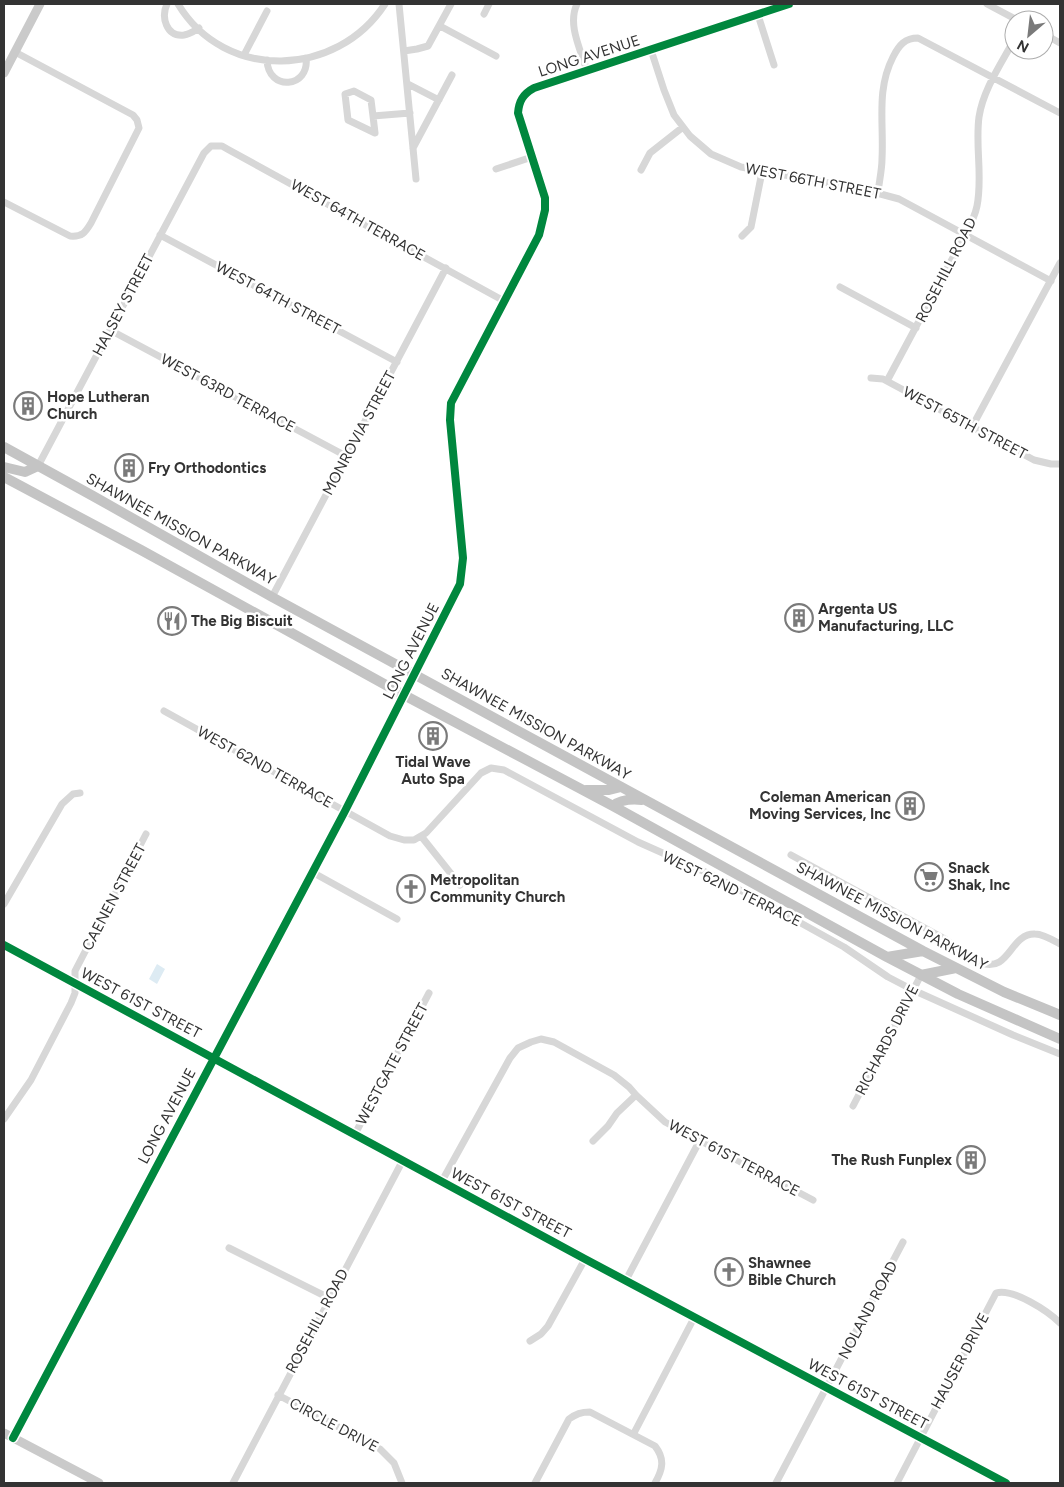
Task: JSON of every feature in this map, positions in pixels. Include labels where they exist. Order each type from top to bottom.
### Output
[{"type":"highway","name":"SHAWNEE MISSION PARKWAY","points":[[4,447],[272,597],[923,951],[1004,992],[1060,1015]]},
{"type":"highway","points":[[4,467],[25,472],[38,466]]},
{"type":"highway","points":[[4,477],[613,806],[887,957],[988,1008],[1060,1039]]},
{"type":"highway","points":[[582,790],[602,790],[621,787]]},
{"type":"highway","points":[[613,806],[625,800],[645,800]]},
{"type":"highway","points":[[887,957],[923,951]]},
{"type":"highway","points":[[921,975],[956,968]]},
{"type":"main road","points":[[4,73],[40,4]]},
{"type":"main road","points":[[4,1433],[99,1483]]},
{"type":"street","points":[[167,4],[163,12],[163,20],[167,27],[182,35],[190,34],[199,28]]},
{"type":"street","points":[[178,4],[188,18],[224,48],[244,55],[287,62],[329,52],[344,45],[367,27],[385,4]]},
{"type":"street","points":[[399,4],[416,179]]},
{"type":"street","points":[[404,51],[418,50],[428,46],[451,4]]},
{"type":"street","points":[[484,14],[489,4]]},
{"type":"street","points":[[577,4],[573,14],[573,23],[588,71]]},
{"type":"street","name":"LONG AVENUE","points":[[13,1438],[345,811],[456,595],[463,572],[463,549],[450,420],[451,403],[541,229],[545,210],[545,198],[518,113],[522,97],[534,88],[758,15],[781,5],[789,4]]},
{"type":"street","points":[[986,4],[1004,13]]},
{"type":"street","points":[[244,55],[267,11]]},
{"type":"street","points":[[758,15],[774,65]]},
{"type":"street","points":[[440,26],[496,56]]},
{"type":"street","points":[[878,193],[882,160],[883,84],[888,65],[902,42],[911,38],[918,38],[1060,113]]},
{"type":"street","name":"WEST 66TH STREET","points":[[651,50],[671,108],[683,127],[700,146],[711,154],[741,167],[878,193],[900,200],[1051,280]]},
{"type":"street","points":[[4,202],[70,236],[79,237],[85,233],[92,223],[139,128],[137,120],[133,115],[15,52]]},
{"type":"street","points":[[267,60],[268,69],[273,77],[283,83],[300,78],[306,70],[306,58]]},
{"type":"street","name":"ROSEHILL ROAD","points":[[887,381],[976,212],[979,197],[978,128],[980,115],[985,96],[1004,59]]},
{"type":"street","points":[[413,148],[452,75]]},
{"type":"street","points":[[408,84],[438,100]]},
{"type":"street","points":[[354,91],[371,100],[373,116],[375,133],[348,120],[345,94],[354,91]]},
{"type":"street","points":[[373,116],[410,113]]},
{"type":"street","points":[[641,170],[650,153],[683,127]]},
{"type":"street","name":"HALSEY STREET","points":[[38,466],[160,234],[204,153],[210,146]]},
{"type":"street","name":"WEST 64TH TERRACE","points":[[210,146],[222,146],[504,301]]},
{"type":"street","points":[[496,169],[532,157]]},
{"type":"street","points":[[742,236],[751,227],[762,172]]},
{"type":"street","name":"WEST 64TH STREET","points":[[160,234],[397,362]]},
{"type":"street","points":[[972,427],[1060,262]]},
{"type":"street","name":"MONROVIA STREET","points":[[272,597],[446,268]]},
{"type":"street","points":[[840,287],[916,328]]},
{"type":"street","name":"WEST 63RD TERRACE","points":[[110,330],[346,456]]},
{"type":"street","name":"WEST 65TH STREET","points":[[870,378],[887,381],[1034,460],[1060,464]]},
{"type":"street","name":"WEST 62ND TERRACE","points":[[164,712],[396,839],[414,840],[421,836],[481,773],[491,768],[504,770],[638,842],[712,875],[781,912],[844,947],[888,977],[1013,1035],[1060,1054]]},
{"type":"street","points":[[4,904],[62,804],[73,794],[80,793]]},
{"type":"street","name":"CAENEN STREET","points":[[4,1119],[31,1080],[71,1002],[75,992],[75,971],[146,834]]},
{"type":"street","points":[[421,836],[460,885]]},
{"type":"street","points":[[792,855],[945,939],[967,956],[983,964],[999,962],[1007,957],[1016,943],[1022,937],[1029,934],[1037,933],[1060,944]]},
{"type":"street","points":[[312,872],[398,919]]},
{"type":"street","name":"WEST 61ST STREET","points":[[4,945],[585,1259],[1006,1483]]},
{"type":"street","name":"RICHARDS DRIVE","points":[[853,1106],[921,975]]},
{"type":"street","name":"WESTGATE STREET","points":[[354,1134],[429,993]]},
{"type":"street","name":"WEST 61ST TERRACE","points":[[442,1181],[510,1058],[518,1048],[541,1039],[554,1042],[614,1075],[629,1086],[665,1122],[813,1200]]},
{"type":"street","points":[[592,1141],[636,1095]]},
{"type":"street","points":[[626,1280],[700,1140]]},
{"type":"street","name":"ROSEHILL ROAD","points":[[233,1483],[402,1160]]},
{"type":"street","name":"NOLAND ROAD","points":[[776,1483],[903,1242]]},
{"type":"street","points":[[229,1248],[329,1298]]},
{"type":"street","points":[[530,1341],[541,1334],[548,1326],[585,1259]]},
{"type":"street","name":"HAUSER DRIVE","points":[[897,1483],[996,1293],[1002,1291],[1011,1293],[1052,1315],[1060,1323]]},
{"type":"street","points":[[634,1433],[695,1316]]},
{"type":"street","name":"CIRCLE DRIVE","points":[[278,1395],[380,1449],[394,1463],[402,1483]]},
{"type":"street","points":[[535,1483],[565,1425],[575,1414],[582,1412],[590,1412],[634,1433],[655,1446],[660,1452],[662,1460],[662,1470],[655,1483]]},
{"type":"shaded area","points":[[157,964],[165,969],[157,984],[149,979]]},
{"type":"cycle path","points":[[13,1438],[345,811],[460,584],[463,558],[450,420],[451,403],[539,235],[545,210],[545,198],[518,113],[522,98],[534,88],[789,4]]},
{"type":"cycle path","points":[[4,945],[585,1259],[1006,1483]]},
{"type":"place","name":"Hope Lutheran Church","points":[[28,406]]},
{"type":"place","name":"Fry Orthodontics","points":[[129,468]]},
{"type":"place","name":"Argenta US Manufacturing, LLC","points":[[799,618]]},
{"type":"place","name":"The Big Biscuit","points":[[172,621]]},
{"type":"place","name":"Tidal Wave Auto Spa","points":[[433,736]]},
{"type":"place","name":"Coleman American Moving Services, Inc","points":[[910,806]]},
{"type":"place","name":"Snack Shak, Inc","points":[[929,877]]},
{"type":"place","name":"Metropolitan Community Church","points":[[411,889]]},
{"type":"place","name":"The Rush Funplex","points":[[971,1160]]},
{"type":"place","name":"Shawnee Bible Church","points":[[729,1272]]}]
